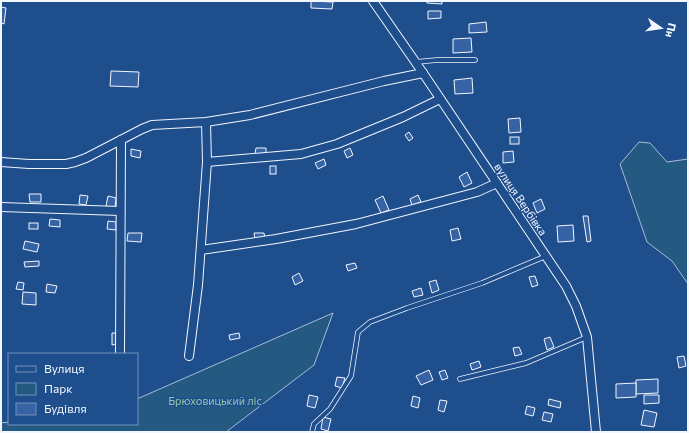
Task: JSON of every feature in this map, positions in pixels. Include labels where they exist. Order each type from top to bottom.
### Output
[{"type":"street","name":"вулиця Вербівка","points":[[373,1],[566,286],[576,306],[587,338],[596,432]]},
{"type":"street","points":[[1,162],[66,164],[86,158],[152,125],[206,122],[250,115],[384,81],[423,73]]},
{"type":"street","points":[[207,162],[301,154],[337,144],[403,117],[440,99]]},
{"type":"street","points":[[189,356],[198,285],[207,162],[206,122]]},
{"type":"street","points":[[120,353],[121,140]]},
{"type":"street","points":[[200,250],[276,239],[356,224],[477,192],[497,183]]},
{"type":"street","points":[[1,207],[120,211]]},
{"type":"lane","points":[[415,62],[436,60],[475,60]]},
{"type":"lane","points":[[312,432],[314,424],[330,409],[351,376],[358,332],[370,322],[482,283],[546,256]]},
{"type":"lane","points":[[460,379],[526,363],[587,338]]},
{"type":"green space","points":[[639,142],[650,143],[667,162],[688,159],[688,284],[672,261],[647,242],[620,164]]},
{"type":"green space","name":"Брюховицький ліс","points":[[333,313],[314,365],[226,432],[1,432],[1,423],[8,422],[8,425],[138,425],[138,399]]},
{"type":"building","points":[[311,1],[333,2],[332,9],[311,8]]},
{"type":"building","points":[[427,1],[442,1],[442,4],[427,3]]},
{"type":"building","points":[[1,7],[6,8],[4,24],[1,23]]},
{"type":"building","points":[[428,11],[441,11],[441,18],[428,19]]},
{"type":"building","points":[[486,22],[487,32],[469,33],[469,24]]},
{"type":"building","points":[[471,38],[472,52],[453,53],[453,39]]},
{"type":"building","points":[[111,71],[139,72],[138,87],[110,86]]},
{"type":"building","points":[[472,78],[473,93],[455,94],[454,80]]},
{"type":"building","points":[[520,118],[521,132],[509,133],[508,119]]},
{"type":"building","points":[[409,132],[413,138],[409,141],[405,135]]},
{"type":"building","points":[[510,137],[519,137],[519,144],[510,144]]},
{"type":"building","points":[[256,148],[266,148],[266,154],[255,154]]},
{"type":"building","points":[[350,148],[353,155],[347,158],[344,151]]},
{"type":"building","points":[[131,149],[141,151],[140,158],[131,156]]},
{"type":"building","points":[[513,151],[514,162],[503,163],[503,152]]},
{"type":"building","points":[[324,159],[326,165],[318,169],[315,163]]},
{"type":"building","points":[[270,166],[276,166],[276,174],[270,174]]},
{"type":"building","points":[[467,172],[472,183],[464,187],[459,177]]},
{"type":"building","points":[[29,194],[41,194],[41,202],[30,202]]},
{"type":"building","points":[[80,195],[88,196],[86,205],[79,204]]},
{"type":"building","points":[[418,195],[421,202],[412,205],[410,199]]},
{"type":"building","points":[[108,196],[116,198],[115,208],[106,206]]},
{"type":"building","points":[[383,196],[389,210],[381,213],[375,200]]},
{"type":"building","points":[[541,199],[545,209],[537,213],[533,203]]},
{"type":"building","points":[[583,216],[588,216],[591,241],[587,242]]},
{"type":"building","points":[[50,219],[60,220],[60,227],[49,226]]},
{"type":"building","points":[[108,221],[116,222],[116,230],[107,229]]},
{"type":"building","points":[[29,223],[38,223],[38,229],[29,229]]},
{"type":"building","points":[[573,225],[574,241],[558,242],[557,226]]},
{"type":"building","points":[[458,228],[461,239],[452,241],[450,230]]},
{"type":"building","points":[[128,233],[142,233],[141,242],[127,241]]},
{"type":"building","points":[[254,233],[264,233],[265,238],[255,239]]},
{"type":"building","points":[[25,241],[39,244],[37,252],[23,249]]},
{"type":"building","points":[[39,261],[39,266],[25,267],[24,262]]},
{"type":"building","points":[[355,263],[357,268],[348,271],[346,265]]},
{"type":"building","points":[[299,273],[303,281],[295,285],[292,277]]},
{"type":"building","points":[[535,276],[538,285],[532,287],[529,277]]},
{"type":"building","points":[[436,280],[439,290],[432,293],[429,282]]},
{"type":"building","points":[[18,282],[24,283],[23,290],[16,289]]},
{"type":"building","points":[[47,284],[57,286],[55,293],[46,292]]},
{"type":"building","points":[[421,288],[423,295],[414,297],[412,291]]},
{"type":"building","points":[[23,292],[36,293],[36,305],[22,304]]},
{"type":"building","points":[[112,333],[116,333],[116,344],[112,345]]},
{"type":"building","points":[[239,333],[240,338],[230,340],[229,335]]},
{"type":"building","points":[[550,337],[554,347],[547,350],[544,339]]},
{"type":"building","points":[[519,347],[522,354],[515,356],[513,348]]},
{"type":"building","points":[[684,356],[686,366],[679,368],[677,357]]},
{"type":"building","points":[[479,361],[481,367],[472,370],[470,364]]},
{"type":"building","points":[[429,370],[433,380],[421,385],[416,376]]},
{"type":"building","points":[[445,370],[448,378],[442,380],[439,372]]},
{"type":"building","points":[[337,377],[345,378],[342,388],[335,386]]},
{"type":"building","points":[[658,379],[658,393],[636,394],[636,380]]},
{"type":"building","points":[[636,383],[636,397],[616,398],[616,384]]},
{"type":"building","points":[[309,395],[318,397],[315,408],[307,406]]},
{"type":"building","points":[[644,395],[659,395],[659,403],[644,404]]},
{"type":"building","points":[[413,396],[420,398],[418,408],[411,406]]},
{"type":"building","points":[[549,399],[561,402],[560,408],[548,405]]},
{"type":"building","points":[[440,400],[447,401],[444,412],[438,410]]},
{"type":"building","points":[[527,406],[535,408],[533,416],[525,414]]},
{"type":"building","points":[[644,410],[657,413],[654,427],[641,425]]},
{"type":"building","points":[[544,412],[553,414],[551,422],[542,420]]},
{"type":"building","points":[[323,417],[331,419],[328,431],[321,429]]}]
